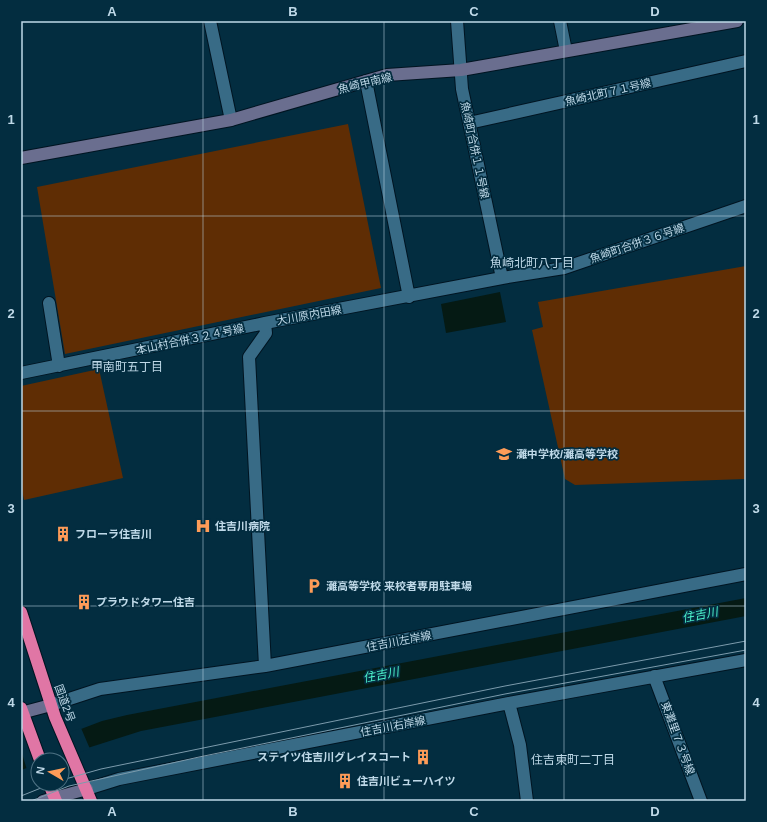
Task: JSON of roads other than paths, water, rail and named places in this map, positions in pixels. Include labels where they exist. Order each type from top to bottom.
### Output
[{"type":"highway","name":"国道2号","points":[[21,612],[51,705],[91,801]]},
{"type":"highway","points":[[21,711],[37,752]]},
{"type":"street","points":[[210,21],[231,120]]},
{"type":"street","name":"魚崎町合併１１号線","points":[[457,21],[462,89],[502,278]]},
{"type":"street","points":[[560,21],[566,51]]},
{"type":"street","name":"魚崎甲南線","points":[[21,158],[231,120],[388,76],[461,70],[737,21]]},
{"type":"street","name":"魚崎北町７１号線","points":[[469,123],[746,61]]},
{"type":"street","points":[[366,82],[409,297]]},
{"type":"street","name":"魚崎町合併３６号線","points":[[409,297],[502,278],[564,268],[746,206]]},
{"type":"street","name":"大川原内田線","points":[[265,666],[249,357],[266,333],[265,323],[409,297]]},
{"type":"street","points":[[49,303],[59,366]]},
{"type":"street","name":"本山村合併３２４号線","points":[[21,373],[265,323]]},
{"type":"street","name":"住吉川左岸線","points":[[51,705],[100,689],[265,666],[746,574]]},
{"type":"street","name":"住吉川右岸線","points":[[51,800],[119,779],[508,703],[746,660]]},
{"type":"street","name":"東灘里７３号線","points":[[654,676],[701,801]]},
{"type":"street","points":[[508,703],[520,745],[527,801]]},
{"type":"street","points":[[21,711],[51,705]]},
{"type":"water","points":[[500,292],[506,322],[446,333],[441,304]]},
{"type":"water","name":"住吉川","points":[[746,598],[746,616],[141,731],[70,754],[70,752],[30,752],[30,767],[21,770],[21,752],[102,721],[127,715]]},
{"type":"tram line","points":[[70,778],[101,769],[505,686],[746,641]]},
{"type":"tram line","points":[[31,801],[69,786],[199,757],[505,694],[746,650]]},
{"type":"tram line","points":[[21,796],[31,792]]},
{"type":"place","name":"灘中学校/灘高等学校","points":[[504,454]]},
{"type":"place","name":"住吉川病院","points":[[203,526]]},
{"type":"place","name":"フローラ住吉川","points":[[63,534]]},
{"type":"place","name":"灘高等学校 来校者専用駐車場","points":[[314,586]]},
{"type":"place","name":"プラウドタワー住吉","points":[[84,602]]},
{"type":"place","name":"ステイツ住吉川グレイスコート","points":[[423,757]]},
{"type":"place","name":"住吉川ビューハイツ","points":[[345,781]]},
{"type":"district","name":"魚崎北町八丁目","points":[[532,263]]},
{"type":"district","name":"甲南町五丁目","points":[[127,367]]},
{"type":"district","name":"住吉東町二丁目","points":[[573,760]]}]
